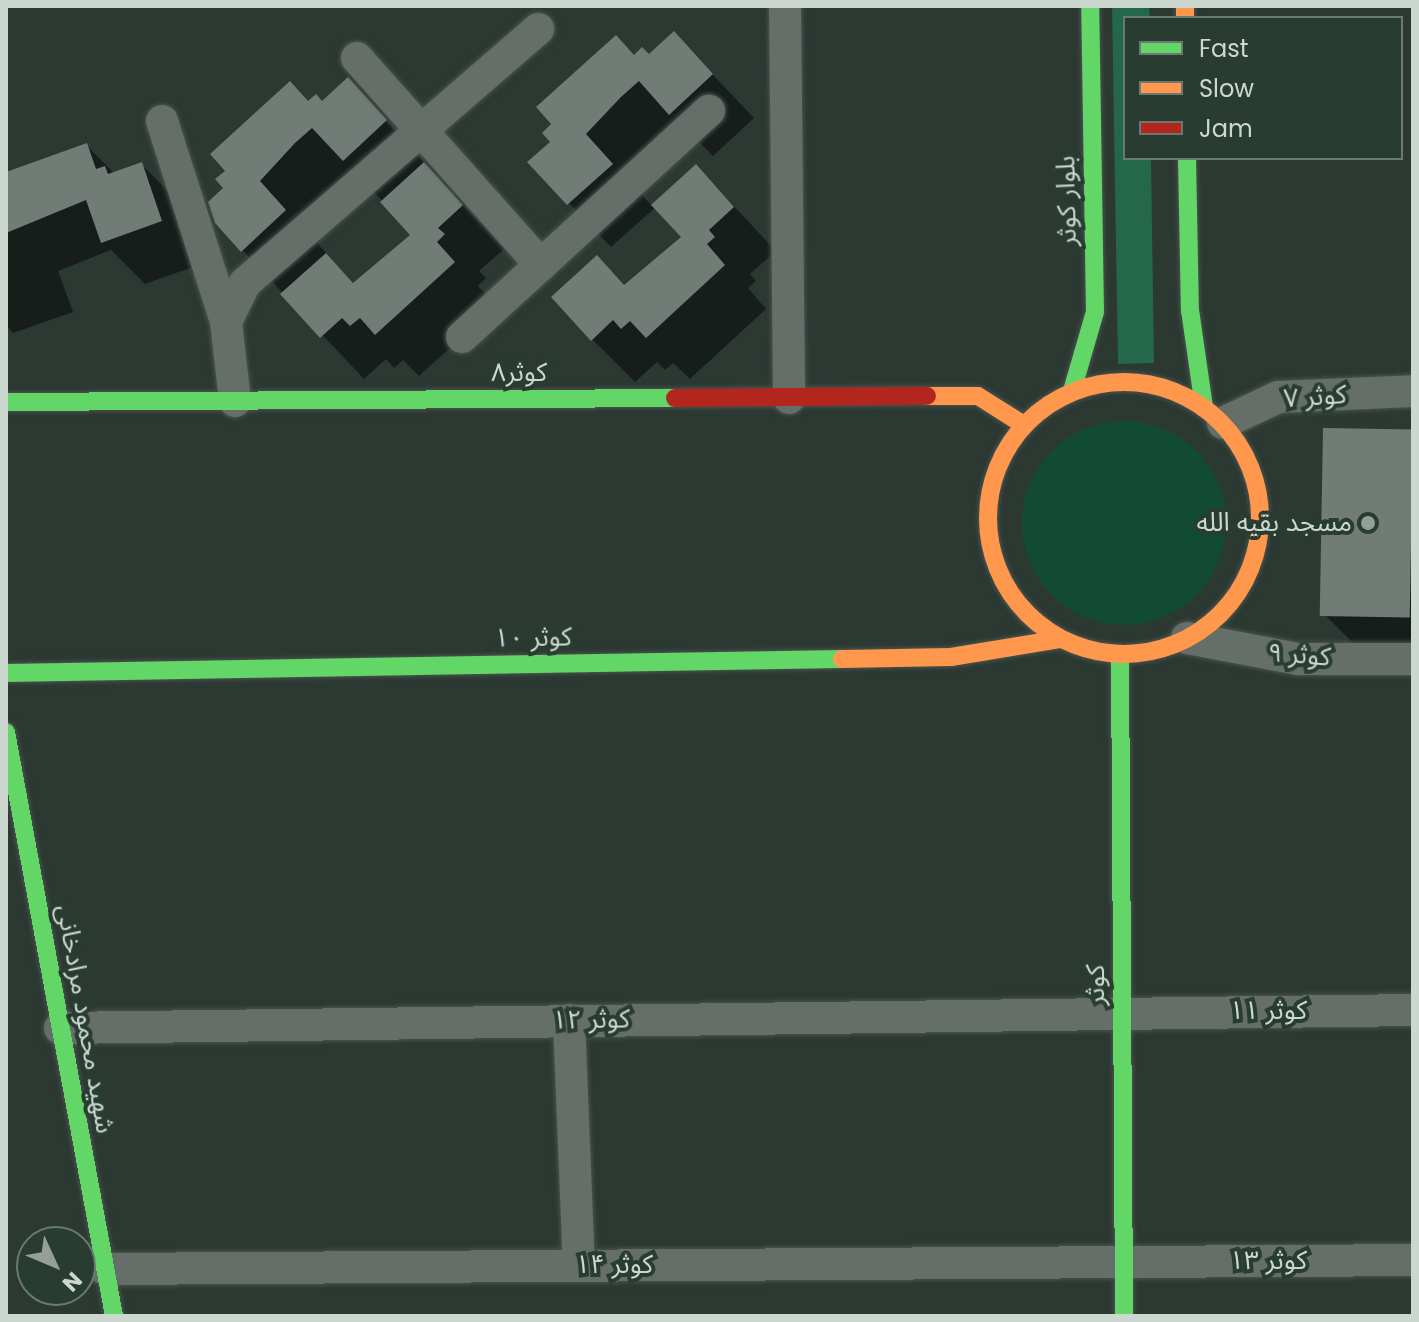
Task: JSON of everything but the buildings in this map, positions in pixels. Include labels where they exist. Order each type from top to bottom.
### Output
[{"type":"street","points":[[785,6],[789,398]]},
{"type":"street","name":"بلوار کوثر","points":[[1072,391],[1095,312],[1090,6]]},
{"type":"street","points":[[226,322],[245,283],[538,29]]},
{"type":"street","points":[[357,58],[541,265]]},
{"type":"street","points":[[462,337],[709,111]]},
{"type":"street","points":[[162,121],[226,322],[235,401]]},
{"type":"street","points":[[1187,160],[1190,310],[1214,415]]},
{"type":"street","points":[[1105,382],[1140,382],[1174,390],[1214,415],[1244,452],[1257,486],[1260,521],[1255,557],[1239,590],[1216,618],[1187,638],[1155,651],[1120,654],[1089,650],[1060,639],[1031,618],[1008,591],[993,558],[987,524],[990,488],[1003,454],[1024,425],[1072,391],[1105,382]]},
{"type":"street","name":"کوثر ۷","points":[[1214,415],[1278,397],[1413,391]]},
{"type":"street","name":"کوثر۸","points":[[6,402],[978,396],[1024,425]]},
{"type":"street","name":"کوثر ۹","points":[[1187,638],[1298,659],[1413,659]]},
{"type":"street","name":"کوثر ۱۰","points":[[6,673],[951,657],[1060,639]]},
{"type":"street","name":"کوثر","points":[[1120,654],[1124,1316]]},
{"type":"street","name":"شهید محمود مرادخانی","points":[[6,732],[114,1316]]},
{"type":"street","name":"کوثر ۱۱","points":[[1122,1012],[1413,1010]]},
{"type":"street","name":"کوثر ۱۲","points":[[60,1028],[1122,1012]]},
{"type":"street","points":[[569,1020],[579,1265]]},
{"type":"street","name":"کوثر ۱۳","points":[[1123,1262],[1413,1260]]},
{"type":"street","name":"کوثر ۱۴","points":[[105,1269],[1123,1262]]},
{"type":"green space","points":[[1112,6],[1149,6],[1150,16],[1123,16],[1123,160],[1151,160],[1154,363],[1118,364]]},
{"type":"green space","points":[[1124,421],[1163,428],[1196,451],[1219,484],[1226,523],[1219,562],[1196,595],[1163,618],[1124,625],[1085,618],[1052,595],[1029,562],[1022,523],[1029,484],[1052,451],[1085,428]]},
{"type":"traffic: fast","points":[[1072,391],[1095,312],[1090,6]]},
{"type":"traffic: fast","points":[[1187,160],[1190,310],[1204,407]]},
{"type":"traffic: fast","points":[[6,402],[675,398]]},
{"type":"traffic: fast","points":[[1120,654],[1124,1316]]},
{"type":"traffic: fast","points":[[6,673],[842,659]]},
{"type":"traffic: fast","points":[[6,732],[114,1316]]},
{"type":"traffic: slow","points":[[1185,6],[1185,16]]},
{"type":"traffic: slow","points":[[1124,382],[1163,388],[1188,398],[1220,422],[1237,443],[1249,466],[1257,491],[1260,518],[1254,557],[1244,582],[1220,614],[1199,631],[1176,643],[1151,651],[1124,654],[1085,648],[1060,638],[1028,614],[1011,593],[999,570],[991,545],[988,518],[994,479],[1004,454],[1028,422],[1049,405],[1072,393],[1097,385],[1124,382]]},
{"type":"traffic: slow","points":[[927,396],[978,396],[1024,425]]},
{"type":"traffic: slow","points":[[842,659],[951,657],[1060,639]]},
{"type":"traffic: jam","points":[[675,398],[927,396]]},
{"type":"place","name":"مسجد بقیه الله","points":[[1368,523]]}]
